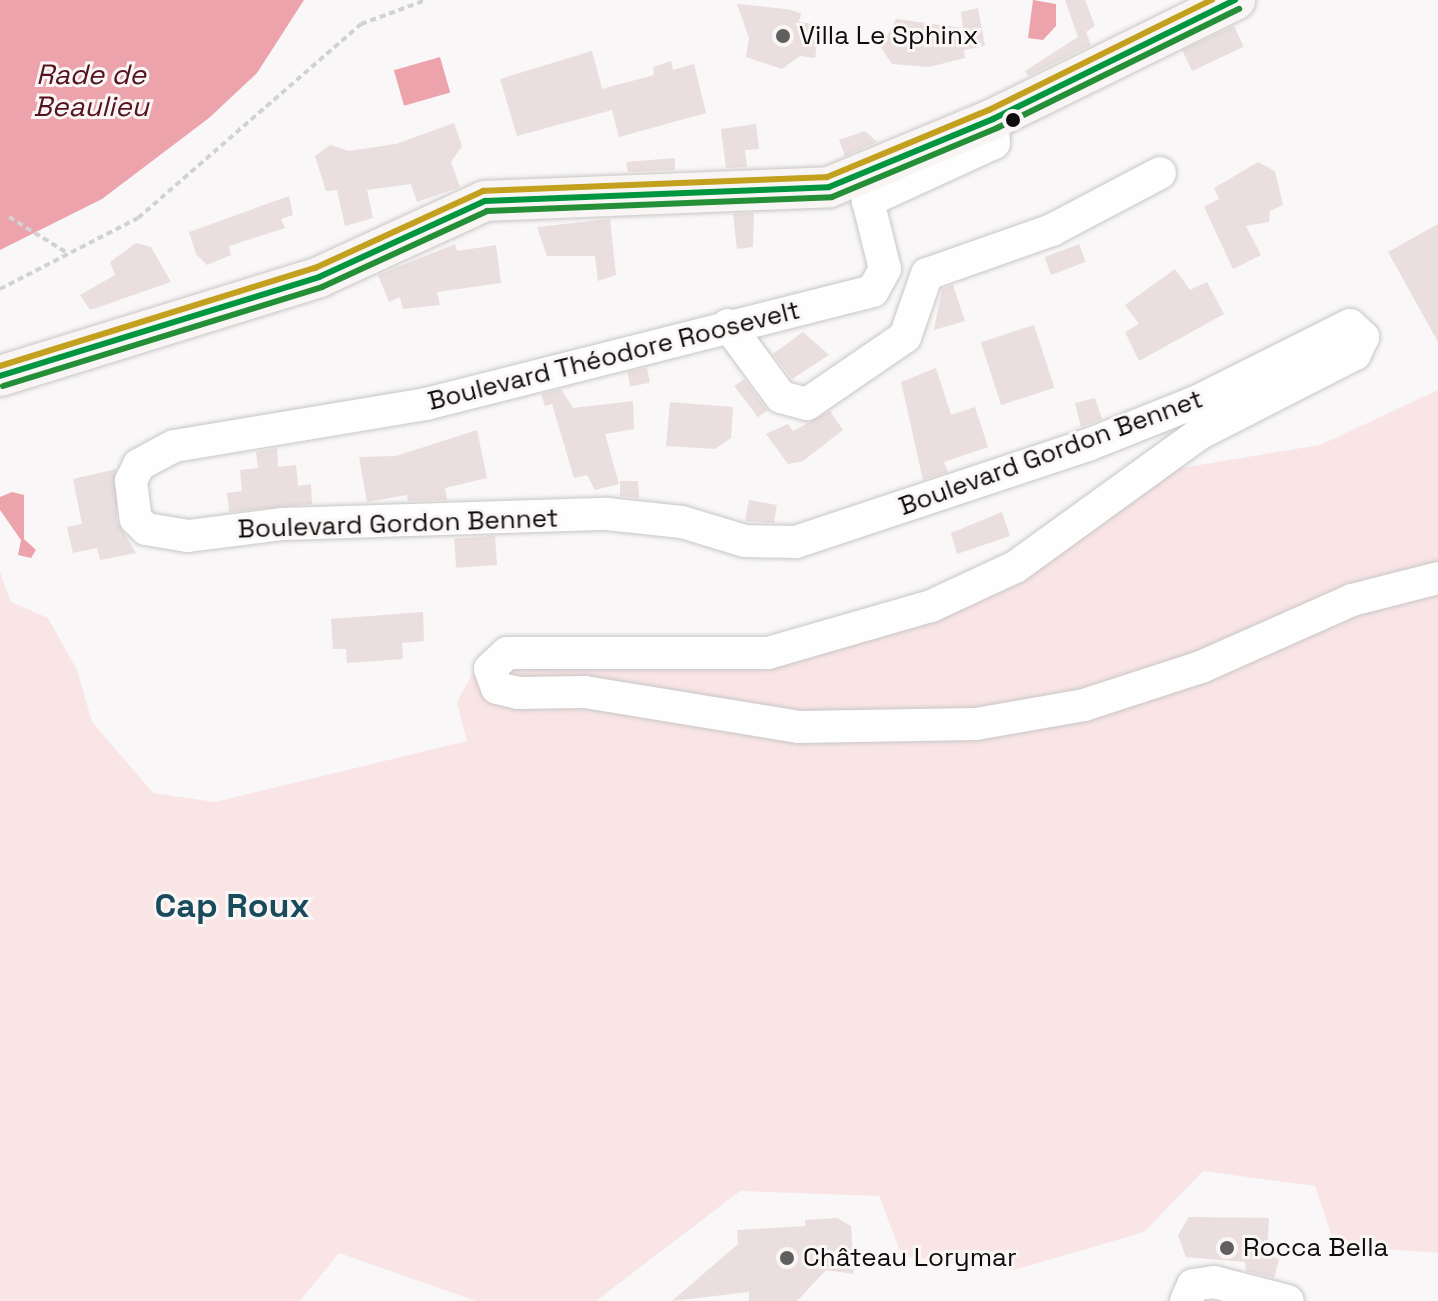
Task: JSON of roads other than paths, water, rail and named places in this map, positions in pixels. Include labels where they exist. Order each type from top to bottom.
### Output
[{"type":"main road","points":[[0,376],[319,277],[485,201],[829,187],[993,119],[1235,0]]},
{"type":"street","name":"Boulevard Théodore Roosevelt","points":[[131,502],[139,465],[174,446],[426,404],[879,288],[885,269],[868,201],[994,143],[993,119]]},
{"type":"street","points":[[728,325],[781,397],[807,404],[905,337],[927,274],[1052,230],[1160,173]]},
{"type":"street","name":"Boulevard Gordon Bennet","points":[[131,502],[146,529],[188,536],[283,524],[607,514],[682,522],[745,541],[796,542],[1088,445],[1196,402],[1350,325],[1363,337],[1355,354],[1199,434],[1015,567],[931,606],[768,653],[507,653],[490,669],[497,688],[518,693],[585,692],[798,727],[976,724],[1084,705],[1201,667],[1352,600],[1438,578]]},
{"type":"street","points":[[1186,1301],[1193,1285],[1214,1282],[1288,1301]]},
{"type":"water","name":"Rade de Beaulieu","points":[[0,0],[304,0],[257,73],[209,118],[102,199],[0,250]]},
{"type":"water","points":[[1033,0],[1056,4],[1056,26],[1043,40],[1028,38]]},
{"type":"water","points":[[440,57],[450,93],[404,106],[394,70]]},
{"type":"water","points":[[12,492],[24,495],[24,539],[36,550],[31,558],[18,555],[21,540],[0,510],[0,497]]},
{"type":"place","name":"Villa Le Sphinx","points":[[783,36]]},
{"type":"place","name":"Rocca Bella","points":[[1227,1248]]},
{"type":"place","name":"Château Lorymar","points":[[787,1258]]},
{"type":"district","name":"Cap Roux","points":[[232,906]]}]
